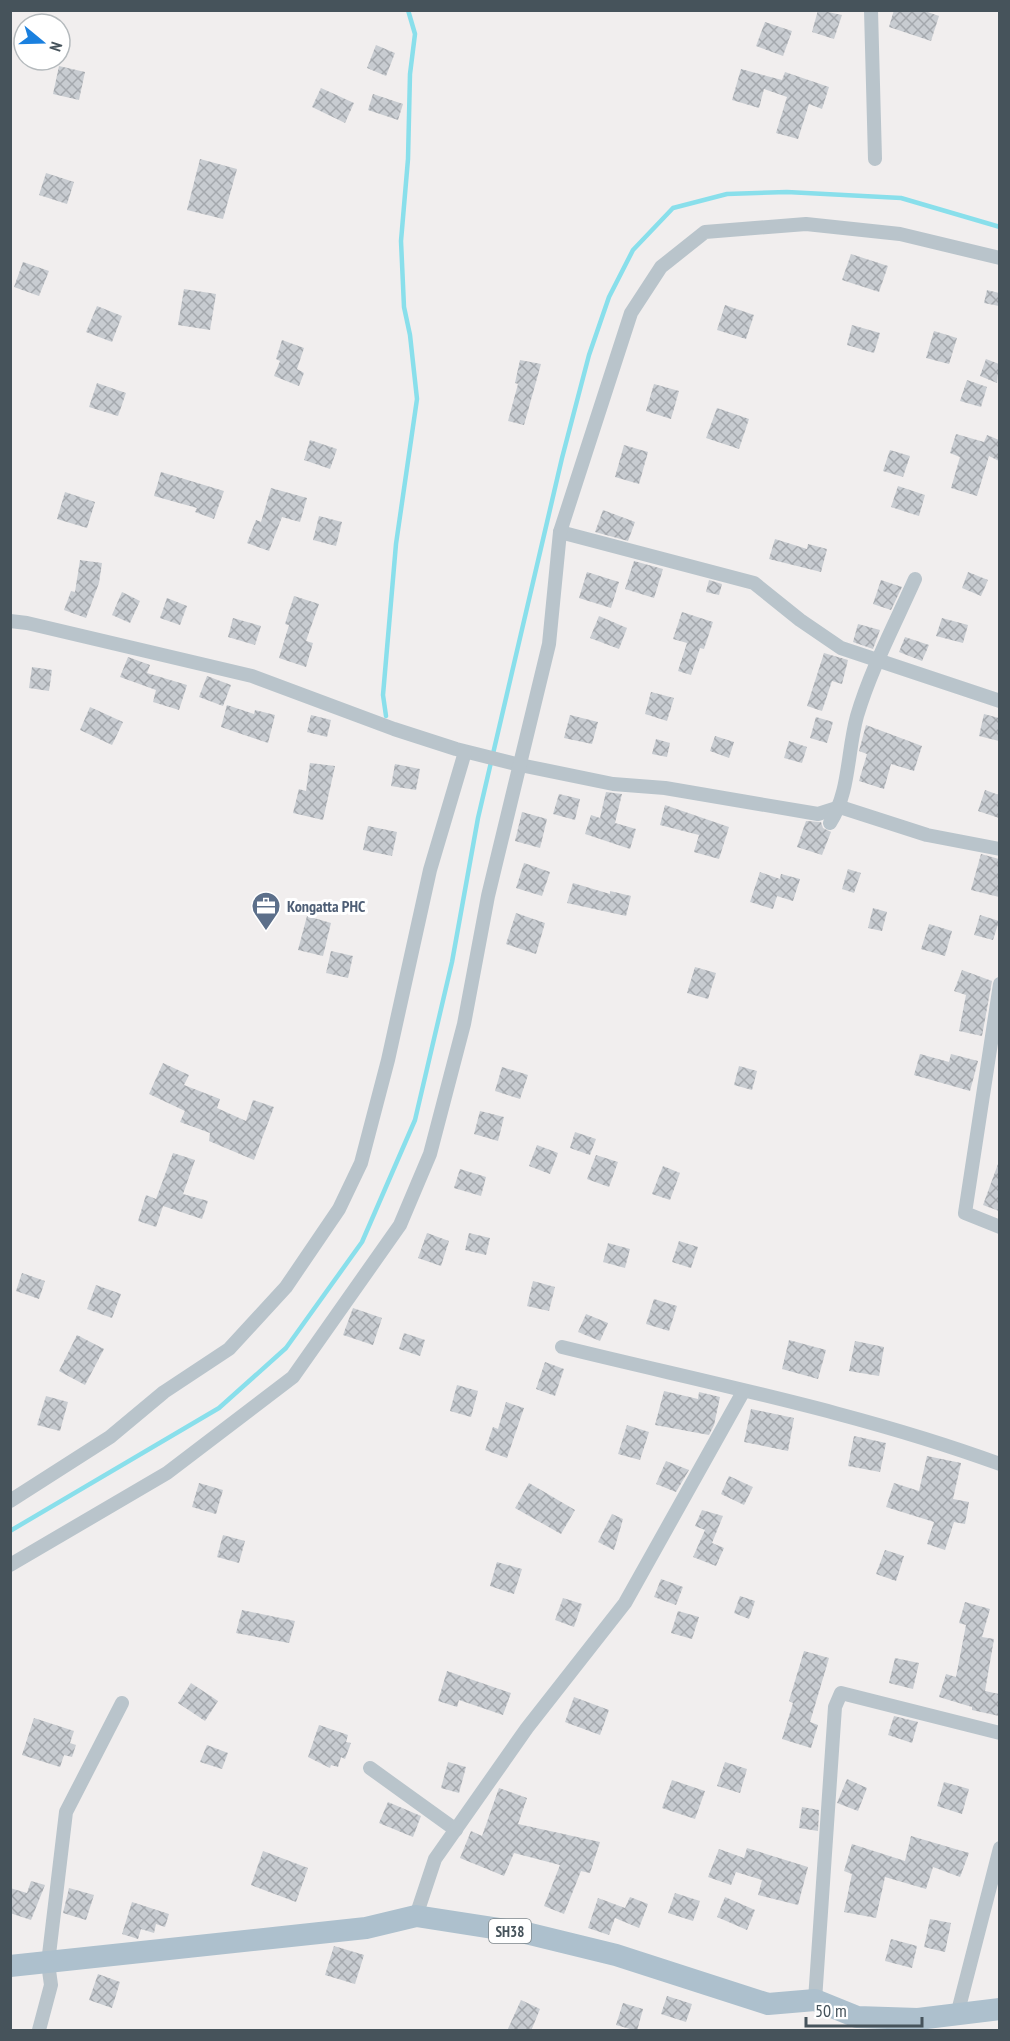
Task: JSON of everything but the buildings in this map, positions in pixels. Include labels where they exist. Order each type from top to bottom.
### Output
[{"type":"main road","name":"SH38","points":[[10,1966],[366,1928],[416,1916],[526,1933],[616,1955],[768,2004],[815,2000],[857,2017],[918,2019],[999,2009]]},
{"type":"street","points":[[871,10],[875,159]]},
{"type":"street","points":[[10,1565],[167,1473],[293,1377],[400,1225],[430,1154],[464,1024],[488,896],[549,644],[560,532],[631,313],[661,267],[705,232],[806,224],[900,234],[999,258]]},
{"type":"street","points":[[560,532],[754,583],[800,620],[841,648],[878,663],[999,701]]},
{"type":"street","points":[[830,823],[840,807],[857,718],[915,579]]},
{"type":"street","points":[[10,621],[27,622],[252,676],[394,729],[465,752],[505,762],[613,784],[664,788],[818,814],[840,807],[927,835],[999,849]]},
{"type":"street","points":[[10,1501],[110,1437],[164,1392],[229,1349],[286,1287],[339,1209],[361,1163],[430,870],[465,752]]},
{"type":"street","points":[[999,984],[965,1213],[999,1227]]},
{"type":"street","points":[[562,1347],[743,1392],[785,1400],[930,1440],[999,1464]]},
{"type":"street","points":[[416,1916],[435,1859],[527,1728],[625,1603],[743,1392]]},
{"type":"street","points":[[815,2000],[835,1707],[841,1693],[999,1733]]},
{"type":"street","points":[[39,2031],[51,1985],[48,1963],[66,1812],[122,1703]]},
{"type":"street","points":[[370,1768],[456,1830]]},
{"type":"street","points":[[957,2015],[999,1848]]},
{"type":"waterway","points":[[386,716],[383,695],[396,544],[417,399],[410,335],[404,307],[401,241],[408,159],[410,74],[415,34],[408,10]]},
{"type":"waterway","points":[[10,1531],[219,1408],[286,1348],[362,1242],[415,1120],[452,962],[478,818],[562,458],[589,355],[609,297],[633,250],[673,208],[727,194],[787,192],[901,198],[1000,227]]},
{"type":"place","name":"Kongatta PHC","points":[[266,932]]}]
